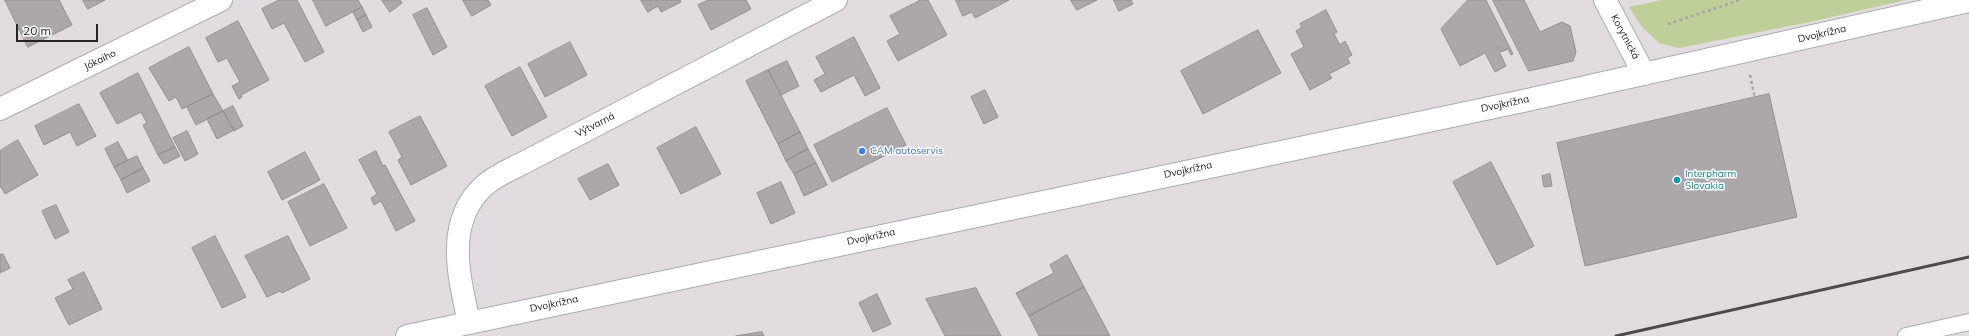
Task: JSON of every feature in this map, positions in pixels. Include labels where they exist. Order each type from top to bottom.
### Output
[{"type":"street","name":"Jókaiho","points":[[0,110],[221,0]]},
{"type":"street","name":"Výtvarná","points":[[469,322],[458,272],[458,240],[465,211],[474,196],[486,184],[534,157],[836,0]]},
{"type":"street","name":"Korytnická","points":[[1605,0],[1644,74]]},
{"type":"street","name":"Dvojkrížna","points":[[406,336],[1644,74],[1969,1]]},
{"type":"lane","points":[[1906,336],[1969,322]]},
{"type":"path","points":[[1668,24],[1740,0]]},
{"type":"path","points":[[1750,72],[1755,98]]},
{"type":"green space","points":[[1662,0],[1906,0],[1810,22],[1679,48],[1659,43],[1642,27],[1629,7]]},
{"type":"building","points":[[5,0],[59,0],[72,25],[28,47]]},
{"type":"building","points":[[83,0],[105,0],[88,9]]},
{"type":"building","points":[[279,0],[297,0],[324,52],[305,62],[284,23],[272,29],[262,9]]},
{"type":"building","points":[[313,0],[358,0],[362,7],[326,26]]},
{"type":"building","points":[[382,0],[400,0],[402,3],[390,12]]},
{"type":"building","points":[[463,0],[488,0],[491,5],[472,16]]},
{"type":"building","points":[[641,0],[680,0],[681,2],[661,12],[658,6],[648,12]]},
{"type":"building","points":[[709,0],[746,0],[751,9],[711,30],[698,5]]},
{"type":"building","points":[[921,0],[928,0],[947,35],[898,61],[887,41],[900,34],[890,16]]},
{"type":"building","points":[[956,0],[1009,0],[975,18],[972,12],[963,16]]},
{"type":"building","points":[[1071,0],[1097,0],[1077,10]]},
{"type":"building","points":[[1114,0],[1131,0],[1133,4],[1119,11]]},
{"type":"building","points":[[1468,0],[1486,0],[1513,54],[1511,55],[1508,49],[1501,52],[1498,46],[1497,47],[1506,66],[1495,72],[1485,53],[1460,66],[1441,29]]},
{"type":"building","points":[[1493,0],[1524,0],[1540,32],[1562,22],[1570,26],[1576,52],[1573,61],[1529,71]]},
{"type":"building","points":[[362,7],[366,15],[357,20],[353,12]]},
{"type":"building","points":[[427,8],[447,47],[433,55],[413,15]]},
{"type":"building","points":[[1326,10],[1337,32],[1334,34],[1340,45],[1345,41],[1352,55],[1347,58],[1350,63],[1329,74],[1332,78],[1310,90],[1291,54],[1304,47],[1296,31],[1302,27],[1300,24]]},
{"type":"building","points":[[366,15],[372,27],[363,32],[357,20]]},
{"type":"building","points":[[238,21],[269,80],[241,95],[242,97],[239,99],[232,86],[240,82],[227,58],[218,62],[206,38]]},
{"type":"building","points":[[1258,30],[1281,73],[1203,114],[1181,71]]},
{"type":"building","points":[[854,37],[880,88],[865,96],[854,75],[821,92],[814,80],[825,74],[816,57]]},
{"type":"building","points":[[570,42],[587,75],[545,97],[528,64]]},
{"type":"building","points":[[189,47],[213,94],[182,109],[176,97],[169,101],[149,68]]},
{"type":"building","points":[[787,61],[799,86],[781,95],[768,70]]},
{"type":"building","points":[[520,67],[547,117],[512,136],[485,86]]},
{"type":"building","points":[[768,70],[800,132],[778,144],[746,81]]},
{"type":"building","points":[[138,73],[175,147],[158,155],[143,125],[147,123],[141,112],[117,124],[100,93]]},
{"type":"building","points":[[985,90],[998,117],[984,124],[971,97]]},
{"type":"building","points":[[213,94],[223,111],[196,125],[187,107]]},
{"type":"building","name":"Interpharm Slovakia","points":[[1769,94],[1797,217],[1585,266],[1557,143]]},
{"type":"building","points":[[79,104],[96,136],[77,146],[70,132],[44,145],[35,126]]},
{"type":"building","points":[[233,106],[243,126],[234,131],[223,111]]},
{"type":"building","points":[[887,108],[906,145],[832,182],[814,145]]},
{"type":"building","points":[[223,111],[234,130],[217,139],[207,119]]},
{"type":"building","points":[[420,116],[447,166],[411,185],[398,160],[402,157],[389,132]]},
{"type":"building","points":[[696,127],[721,174],[681,194],[657,148]]},
{"type":"building","points":[[187,131],[198,154],[185,161],[173,138]]},
{"type":"building","points":[[800,132],[808,149],[786,161],[778,144]]},
{"type":"building","points":[[18,140],[38,175],[5,194],[0,186],[0,151]]},
{"type":"building","points":[[118,142],[128,161],[114,167],[105,149]]},
{"type":"building","points":[[175,147],[180,156],[164,164],[158,155]]},
{"type":"building","points":[[808,149],[816,163],[794,174],[786,161]]},
{"type":"building","points":[[376,151],[415,221],[396,231],[381,201],[374,205],[371,198],[377,194],[359,160]]},
{"type":"building","points":[[305,152],[320,180],[282,200],[268,172]]},
{"type":"building","points":[[137,156],[143,168],[121,180],[114,167]]},
{"type":"building","points":[[1491,162],[1534,246],[1497,265],[1453,182]]},
{"type":"building","points":[[816,163],[827,185],[804,196],[794,174]]},
{"type":"building","points":[[608,164],[619,185],[590,200],[578,179]]},
{"type":"building","points":[[143,168],[150,181],[127,193],[121,180]]},
{"type":"building","points":[[1550,174],[1552,186],[1544,187],[1542,176]]},
{"type":"building","points":[[781,182],[795,213],[771,224],[757,193]]},
{"type":"building","points":[[324,184],[347,228],[310,246],[288,202]]},
{"type":"building","points":[[56,205],[69,232],[55,239],[42,211]]},
{"type":"building","points":[[215,236],[246,297],[222,308],[192,248]]},
{"type":"building","points":[[288,236],[310,279],[282,293],[280,291],[267,297],[245,256]]},
{"type":"building","points":[[3,254],[10,268],[0,273],[0,255]]},
{"type":"building","points":[[1067,255],[1084,287],[1029,316],[1016,293],[1054,273],[1050,265]]},
{"type":"building","points":[[84,272],[102,309],[69,325],[55,298],[73,289],[68,280]]},
{"type":"building","points":[[1084,287],[1110,336],[1039,336],[1029,316]]},
{"type":"building","points":[[976,288],[1001,336],[945,336],[926,299]]},
{"type":"building","points":[[877,294],[891,324],[873,332],[859,303]]},
{"type":"building","points":[[762,332],[764,336],[736,336]]},
{"type":"railway","points":[[1616,336],[1969,257]]},
{"type":"place","name":"CAM autoservis","points":[[862,151]]},
{"type":"place","name":"Interpharm Slovakia","points":[[1677,180]]}]
